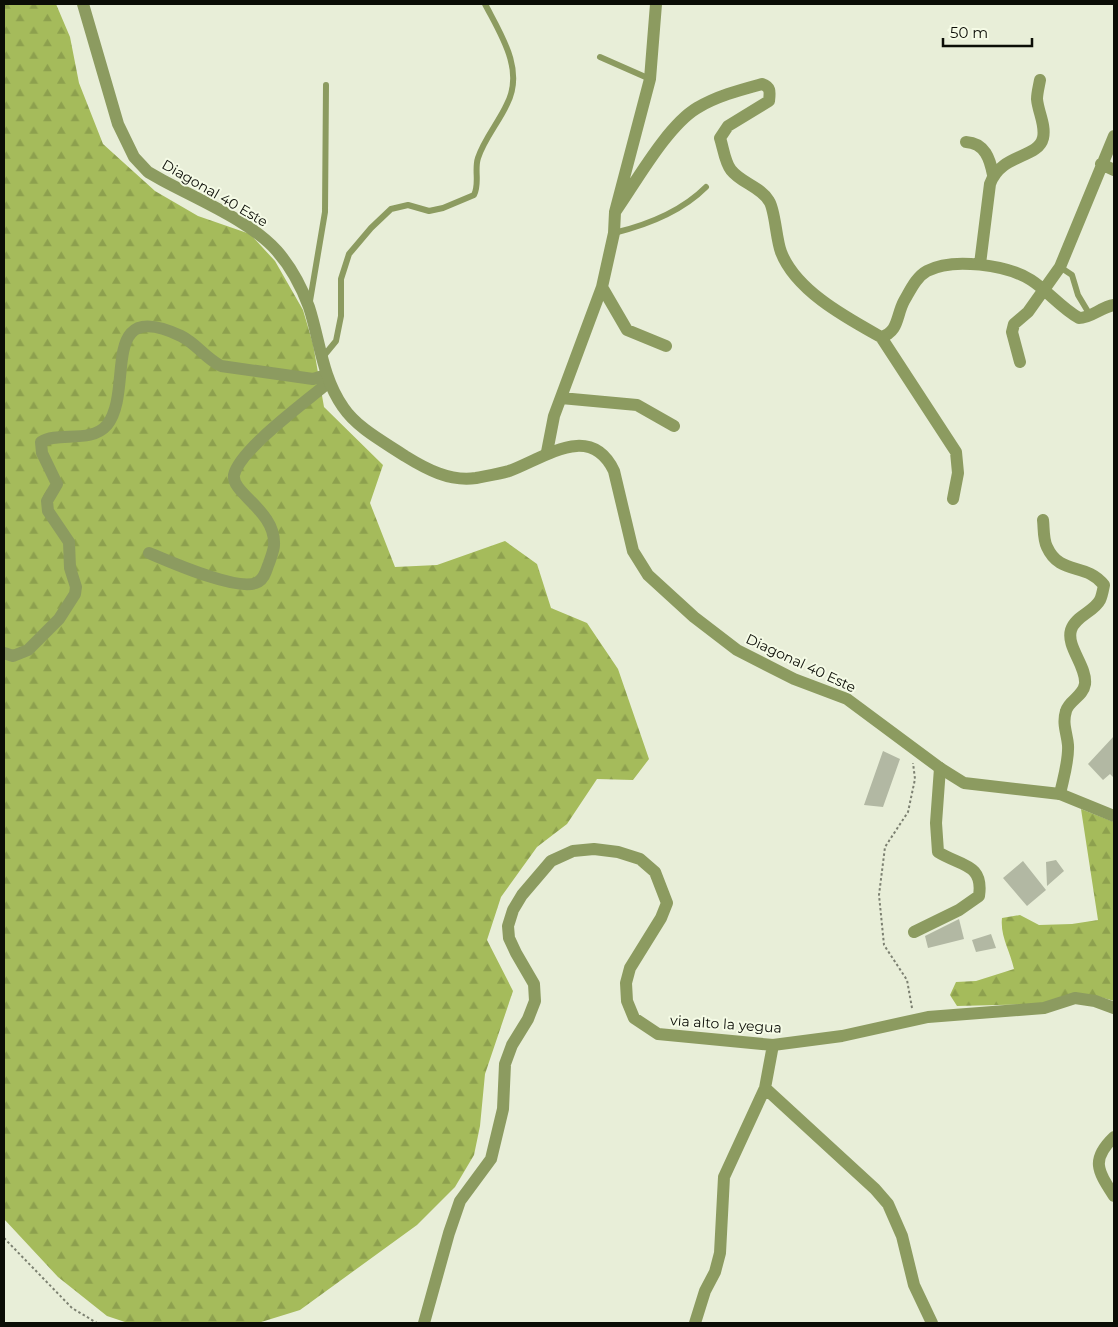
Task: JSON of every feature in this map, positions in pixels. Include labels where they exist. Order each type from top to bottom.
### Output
[{"type":"street","name":"Diagonal 40 Este","points":[[83,4],[118,124],[134,157],[148,172],[258,233],[278,252],[296,279],[309,307],[321,359],[328,379],[343,408],[376,437],[429,471],[456,477],[474,478],[509,470],[562,446],[586,447],[598,451],[609,459],[614,471],[633,551],[648,575],[694,617],[737,650],[794,679],[847,699],[940,768],[964,783],[1060,794],[1114,816]]},
{"type":"street","points":[[547,452],[554,416],[602,287],[614,233],[615,212],[650,79],[656,4]]},
{"type":"street","points":[[980,264],[990,184],[993,175],[1004,164],[1037,149],[1043,138],[1037,99],[1040,80]]},
{"type":"street","points":[[615,212],[678,123],[697,108],[724,95],[762,84],[768,86],[770,90],[769,101],[728,126],[720,138],[729,169],[745,183],[764,194],[771,202],[776,238],[782,255],[802,284],[844,317],[881,337],[956,452],[958,473],[953,498]]},
{"type":"street","points":[[1020,362],[1012,332],[1014,324],[1028,312],[1060,267],[1114,136]]},
{"type":"street","points":[[966,142],[981,146],[989,156],[993,175]]},
{"type":"street","points":[[1101,164],[1114,170]]},
{"type":"street","points":[[881,337],[890,334],[895,328],[900,308],[918,277],[928,270],[955,265],[980,264],[1011,270],[1031,280],[1079,318],[1114,305]]},
{"type":"street","points":[[602,287],[627,330],[666,346]]},
{"type":"street","points":[[4,653],[13,656],[28,650],[50,630],[68,608],[76,587],[70,568],[69,542],[48,511],[47,501],[57,484],[42,453],[42,442],[48,439],[84,436],[98,432],[106,426],[118,397],[121,359],[126,342],[133,331],[142,326],[163,329],[189,340],[196,345],[208,360],[221,366],[314,379],[328,379]]},
{"type":"street","points":[[149,553],[208,576],[247,585],[260,580],[265,573],[274,546],[272,531],[261,509],[237,488],[234,479],[236,471],[249,450],[328,379]]},
{"type":"street","points":[[561,398],[638,405],[674,426]]},
{"type":"street","points":[[1043,520],[1046,546],[1052,557],[1062,565],[1096,574],[1104,585],[1100,601],[1074,623],[1071,629],[1070,637],[1083,672],[1085,685],[1079,696],[1071,701],[1066,711],[1064,726],[1068,745],[1060,794]]},
{"type":"street","points":[[914,932],[959,910],[979,896],[981,882],[978,874],[967,865],[938,852],[936,823],[940,768]]},
{"type":"street","name":"via alto la yegua","points":[[424,1323],[460,1201],[491,1160],[503,1109],[505,1064],[535,1001],[534,984],[509,938],[508,926],[513,910],[522,895],[551,861],[573,851],[594,849],[618,852],[640,859],[655,872],[667,903],[661,918],[630,968],[626,982],[627,1001],[634,1018],[658,1034],[772,1045],[842,1036],[914,1020],[974,1012],[1038,1009],[1075,998],[1095,1001],[1114,1008]]},
{"type":"street","points":[[695,1323],[705,1291],[716,1272],[720,1253],[724,1177],[765,1088],[772,1045]]},
{"type":"street","points":[[765,1088],[875,1189],[888,1204],[906,1246],[914,1285],[932,1323]]},
{"type":"street","points":[[1114,1138],[1104,1148],[1098,1166],[1102,1177],[1114,1196]]},
{"type":"lane","points":[[321,359],[336,341],[342,316],[341,279],[349,254],[371,228],[390,209],[408,205],[429,210],[443,208],[474,195],[478,188],[478,158],[509,101],[513,78],[511,61],[505,42],[485,4]]},
{"type":"lane","points":[[600,57],[650,79]]},
{"type":"lane","points":[[309,307],[325,212],[326,86]]},
{"type":"lane","points":[[614,233],[632,228],[691,201],[706,187]]},
{"type":"lane","points":[[1060,267],[1072,275],[1078,295],[1090,315]]},
{"type":"path","points":[[911,746],[915,779],[908,812],[885,847],[879,895],[884,945],[907,980],[914,1020]]},
{"type":"path","points":[[4,1238],[72,1308],[97,1323]]},
{"type":"green space","points":[[4,4],[56,4],[70,37],[79,83],[103,144],[155,191],[198,216],[250,234],[275,261],[303,310],[313,344],[324,407],[383,465],[370,503],[395,567],[437,565],[505,541],[537,564],[551,608],[587,623],[618,669],[649,759],[633,780],[597,779],[567,824],[537,847],[501,897],[487,940],[513,991],[485,1074],[480,1126],[474,1155],[455,1187],[417,1225],[300,1310],[258,1323],[128,1323],[107,1316],[58,1277],[4,1219]]},
{"type":"green space","points":[[1081,809],[1114,822],[1114,1001],[1079,994],[1063,997],[1045,1004],[957,1006],[950,995],[956,982],[976,981],[1014,969],[1004,937],[1002,918],[1020,915],[1039,925],[1072,924],[1098,920]]},
{"type":"building","points":[[1114,736],[1114,778],[1110,774],[1103,780],[1088,764]]},
{"type":"building","points":[[883,751],[900,759],[883,807],[864,805]]},
{"type":"building","points":[[1056,860],[1064,871],[1047,886],[1046,862]]},
{"type":"building","points":[[1023,861],[1046,890],[1027,906],[1003,878]]},
{"type":"building","points":[[959,919],[964,939],[928,948],[925,936]]},
{"type":"building","points":[[991,934],[996,948],[976,952],[972,940]]}]
